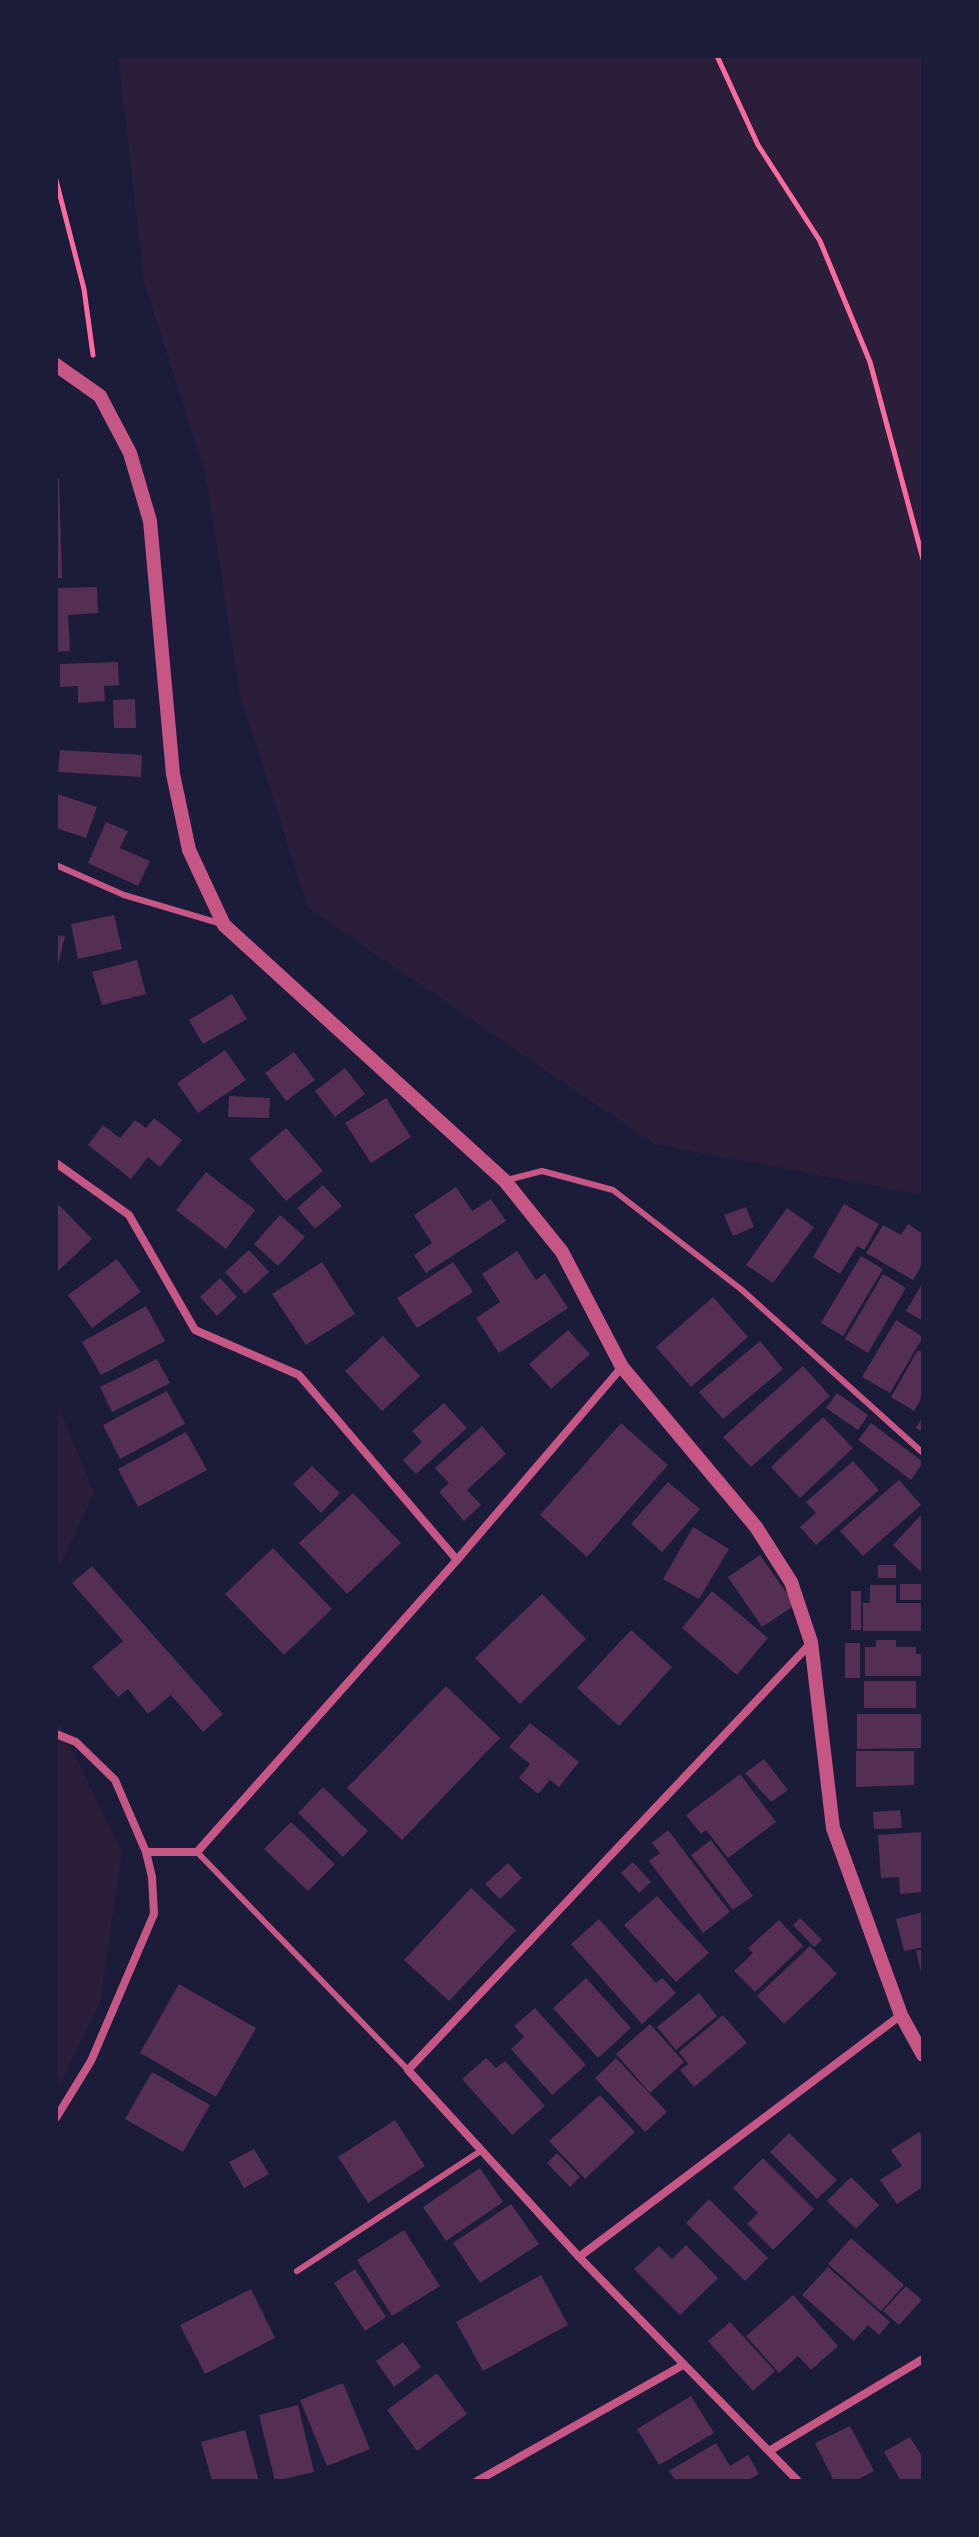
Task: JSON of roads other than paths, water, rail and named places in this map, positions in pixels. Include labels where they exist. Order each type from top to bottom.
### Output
[{"type":"street","points":[[56,365],[100,396],[130,453],[150,521],[173,774],[189,850],[224,925],[505,1181],[562,1252],[622,1367],[756,1527],[791,1582],[811,1642],[833,1828],[901,2015],[923,2055]]},
{"type":"street","points":[[56,1163],[129,1215],[195,1330],[299,1375],[457,1560]]},
{"type":"street","points":[[146,1852],[197,1852],[457,1560],[622,1367]]},
{"type":"street","points":[[798,2481],[479,2152],[408,2070],[811,1642]]},
{"type":"street","points":[[56,1734],[76,1742],[115,1780],[146,1852],[152,1877],[154,1914],[91,2061],[56,2118]]},
{"type":"street","points":[[579,2257],[901,2015]]},
{"type":"street","points":[[769,2451],[923,2359]]},
{"type":"street","points":[[477,2481],[683,2365]]},
{"type":"lane","points":[[56,865],[124,895],[224,925]]},
{"type":"lane","points":[[505,1181],[542,1171],[613,1190],[742,1290],[923,1453]]},
{"type":"lane","points":[[197,1852],[408,2070]]},
{"type":"lane","points":[[297,2271],[479,2152]]}]
